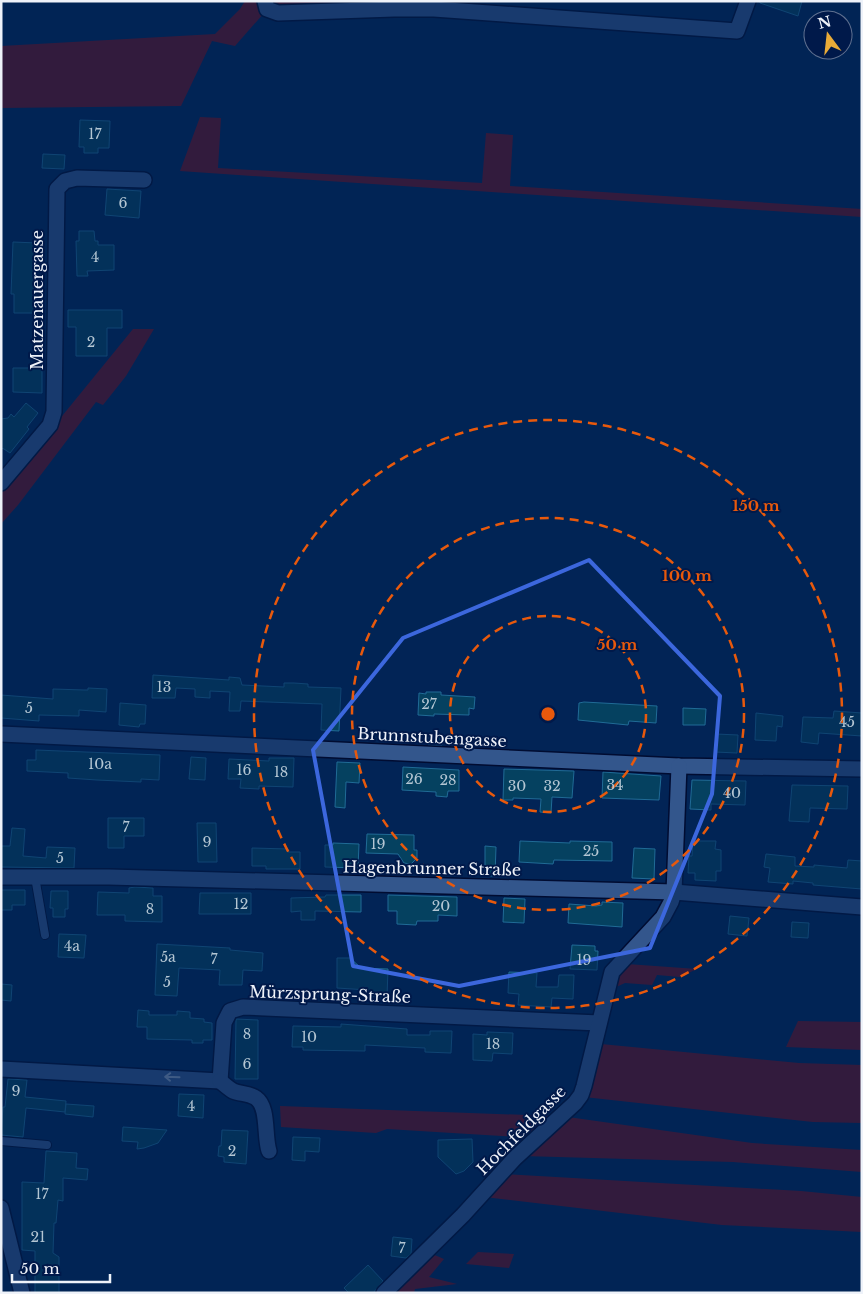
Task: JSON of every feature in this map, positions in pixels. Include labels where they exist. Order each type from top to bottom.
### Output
[{"type":"street","points":[[269,7],[434,9],[737,31],[748,1]]},
{"type":"street","name":"Matzenauergasse","points":[[1,484],[50,425],[54,412],[57,189],[65,181],[77,178],[144,180]]},
{"type":"street","name":"Brunnstubengasse","points":[[1,734],[679,766],[862,769]]},
{"type":"street","name":"Hochfeldgasse","points":[[384,1293],[464,1215],[515,1158],[575,1104],[581,1095],[612,972],[663,917],[674,892],[679,766]]},
{"type":"street","name":"Hagenbrunner Straße","points":[[1,877],[109,877],[674,892],[862,908]]},
{"type":"street","name":"Mürzsprung-Straße","points":[[220,1081],[224,1023],[230,1011],[243,1007],[599,1023]]},
{"type":"street","points":[[1,1069],[220,1081],[233,1091],[256,1098],[262,1104],[269,1151]]},
{"type":"street","points":[[1,1208],[22,1293]]},
{"type":"lane","points":[[35,877],[45,935]]},
{"type":"lane","points":[[1,1141],[46,1145]]},
{"type":"highlighted area","points":[[589,560],[720,696],[712,794],[650,948],[459,986],[353,966],[313,750],[403,638]]},
{"type":"shaded area","points":[[245,1],[362,1],[362,6],[264,13],[235,46],[212,41],[181,106],[1,108],[1,46],[215,34],[240,9]]},
{"type":"shaded area","points":[[200,117],[221,118],[218,168],[482,183],[486,133],[513,135],[510,186],[862,209],[862,217],[180,171]]},
{"type":"shaded area","points":[[133,329],[154,329],[126,376],[103,405],[96,402],[18,505],[1,524],[1,491]]},
{"type":"shaded area","points":[[627,964],[697,969],[680,977],[657,975],[652,985],[625,983],[616,987],[612,1010],[608,1011],[617,977]]},
{"type":"shaded area","points":[[798,1021],[862,1022],[862,1050],[786,1047]]},
{"type":"shaded area","points":[[601,1044],[799,1063],[862,1065],[862,1123],[813,1122],[584,1097]]},
{"type":"shaded area","points":[[572,1097],[533,1138],[387,1129],[376,1133],[281,1127],[280,1106],[553,1116],[560,1106]]},
{"type":"shaded area","points":[[568,1117],[752,1143],[862,1150],[862,1172],[733,1162],[523,1156]]},
{"type":"shaded area","points":[[504,1174],[801,1191],[862,1197],[862,1232],[722,1225],[484,1197]]},
{"type":"shaded area","points":[[478,1252],[514,1254],[509,1268],[466,1264]]},
{"type":"shaded area","points":[[430,1253],[444,1259],[429,1277],[457,1284],[415,1289],[414,1293],[391,1293],[409,1281]]},
{"type":"building","points":[[760,1],[802,1],[798,16],[760,3]]},
{"type":"building","points":[[80,120],[110,121],[109,148],[98,148],[98,153],[84,153],[84,147],[79,147]]},
{"type":"building","points":[[43,154],[65,155],[64,169],[42,168]]},
{"type":"building","points":[[107,189],[141,191],[139,218],[105,215]]},
{"type":"building","points":[[79,231],[94,231],[95,241],[98,241],[98,245],[114,245],[114,270],[87,271],[88,276],[77,276],[76,241],[79,241]]},
{"type":"building","points":[[13,242],[37,243],[36,313],[14,313],[14,294],[11,294]]},
{"type":"building","points":[[68,310],[122,310],[122,328],[107,328],[107,356],[76,356],[76,327],[68,327]]},
{"type":"building","points":[[13,368],[42,368],[42,393],[13,392]]},
{"type":"building","points":[[26,403],[38,413],[27,427],[29,429],[10,453],[1,448],[1,419],[8,418],[11,414],[14,417]]},
{"type":"building","points":[[153,675],[229,680],[229,677],[240,678],[242,685],[284,687],[284,683],[294,683],[308,684],[308,687],[341,688],[339,731],[321,730],[322,704],[241,701],[240,711],[229,711],[230,692],[210,691],[210,698],[195,697],[195,689],[176,688],[175,698],[152,698]]},
{"type":"building","points":[[88,688],[107,689],[106,712],[79,710],[79,716],[39,715],[39,721],[1,718],[1,695],[53,699],[53,689],[88,690]]},
{"type":"building","points":[[426,692],[441,692],[441,695],[475,697],[474,709],[469,708],[469,715],[418,715],[419,693],[426,694]]},
{"type":"building","points":[[120,703],[146,705],[145,724],[140,724],[139,727],[119,725]]},
{"type":"building","points":[[579,703],[657,706],[656,723],[629,721],[628,725],[578,720]]},
{"type":"building","points":[[683,708],[706,709],[705,725],[683,725]]},
{"type":"building","points":[[834,711],[862,713],[862,736],[819,733],[818,744],[801,742],[803,717],[833,718]]},
{"type":"building","points":[[756,713],[783,716],[782,727],[777,726],[776,741],[755,740]]},
{"type":"building","points":[[429,734],[442,734],[442,745],[428,745]]},
{"type":"building","points":[[716,734],[738,735],[737,753],[715,752]]},
{"type":"building","points":[[36,750],[160,755],[159,780],[141,779],[141,782],[97,780],[68,778],[68,773],[27,771],[27,760],[36,760]]},
{"type":"building","points":[[191,757],[206,758],[205,780],[189,779]]},
{"type":"building","points":[[269,758],[294,758],[293,787],[259,786],[259,789],[240,788],[241,779],[228,779],[229,759],[269,761]]},
{"type":"building","points":[[337,762],[360,763],[359,783],[346,782],[345,808],[335,807]]},
{"type":"building","points":[[403,767],[459,770],[459,791],[448,791],[447,797],[436,796],[436,792],[402,790]]},
{"type":"building","points":[[504,769],[574,771],[572,798],[552,797],[551,813],[540,812],[541,799],[513,798],[513,800],[503,800]]},
{"type":"building","points":[[603,772],[661,776],[659,800],[602,798]]},
{"type":"building","points":[[692,780],[746,781],[745,805],[711,804],[711,810],[690,809]]},
{"type":"building","points":[[792,785],[848,786],[847,809],[810,808],[809,822],[789,821]]},
{"type":"building","points":[[108,818],[144,818],[144,836],[124,836],[124,848],[108,848]]},
{"type":"building","points":[[197,823],[216,823],[217,862],[198,862]]},
{"type":"building","points":[[12,828],[25,829],[23,856],[46,858],[47,847],[75,848],[74,868],[1,867],[1,846],[10,846]]},
{"type":"building","points":[[367,834],[414,835],[414,850],[417,850],[417,858],[411,864],[404,863],[398,854],[366,853]]},
{"type":"building","points":[[520,841],[612,842],[612,861],[554,860],[553,864],[519,862]]},
{"type":"building","points":[[693,841],[716,841],[715,849],[721,850],[721,871],[716,871],[716,881],[695,880],[695,873],[688,873],[689,856],[692,856]]},
{"type":"building","points":[[333,843],[359,844],[358,868],[325,867],[325,845],[333,845]]},
{"type":"building","points":[[485,846],[496,847],[495,876],[485,876]]},
{"type":"building","points":[[252,848],[288,849],[288,852],[300,852],[300,869],[266,869],[266,866],[252,866]]},
{"type":"building","points":[[634,848],[655,849],[654,879],[632,878]]},
{"type":"building","points":[[766,854],[795,857],[795,866],[814,867],[814,865],[847,868],[848,860],[862,861],[862,889],[813,885],[813,883],[793,881],[793,884],[768,882],[770,868],[764,867]]},
{"type":"building","points":[[129,888],[153,888],[153,896],[162,896],[162,922],[125,921],[125,915],[97,915],[98,892],[129,893]]},
{"type":"building","points":[[1,890],[25,890],[25,905],[12,905],[12,910],[1,910]]},
{"type":"building","points":[[51,891],[68,891],[68,909],[65,909],[65,917],[53,917],[53,908],[50,908]]},
{"type":"building","points":[[200,893],[251,893],[251,914],[199,914]]},
{"type":"building","points":[[326,895],[361,895],[361,912],[315,911],[315,920],[301,920],[301,911],[291,912],[291,898],[325,897]]},
{"type":"building","points":[[388,895],[457,897],[457,916],[438,915],[438,921],[417,921],[416,925],[397,924],[397,911],[388,911]]},
{"type":"building","points":[[504,898],[525,899],[524,923],[503,922]]},
{"type":"building","points":[[602,902],[623,903],[622,927],[568,923],[569,904],[596,906],[602,905]]},
{"type":"building","points":[[730,916],[749,918],[747,936],[728,934]]},
{"type":"building","points":[[792,922],[809,923],[808,938],[791,937]]},
{"type":"building","points":[[59,934],[86,935],[84,958],[58,957]]},
{"type":"building","points":[[157,944],[230,948],[230,950],[263,953],[262,971],[243,970],[242,985],[219,985],[220,970],[179,968],[177,996],[155,995]]},
{"type":"building","points":[[572,945],[595,946],[595,951],[598,951],[597,970],[570,969]]},
{"type":"building","points":[[337,958],[350,958],[361,968],[388,969],[387,997],[367,996],[368,990],[337,988]]},
{"type":"building","points":[[509,972],[537,973],[536,987],[558,987],[559,975],[574,975],[573,999],[552,998],[551,1007],[518,1005],[519,994],[508,993]]},
{"type":"building","points":[[1,984],[12,985],[11,1001],[1,1000]]},
{"type":"building","points":[[138,1010],[149,1011],[149,1015],[177,1015],[177,1011],[190,1012],[190,1018],[204,1019],[204,1022],[212,1023],[212,1040],[203,1040],[203,1043],[192,1043],[192,1040],[147,1039],[147,1027],[137,1027]]},
{"type":"building","points":[[236,1019],[258,1020],[258,1079],[235,1079]]},
{"type":"building","points":[[341,1024],[407,1029],[407,1035],[430,1035],[430,1031],[452,1031],[451,1053],[425,1052],[425,1048],[365,1045],[365,1051],[303,1050],[303,1047],[292,1047],[293,1026],[341,1027]]},
{"type":"building","points":[[487,1032],[513,1033],[512,1054],[493,1053],[492,1061],[473,1060],[473,1034],[487,1035]]},
{"type":"building","points":[[8,1079],[27,1080],[25,1097],[66,1101],[65,1112],[26,1108],[23,1137],[1,1135]]},
{"type":"building","points":[[179,1094],[204,1095],[203,1118],[178,1116]]},
{"type":"building","points":[[66,1104],[94,1106],[93,1117],[65,1114]]},
{"type":"building","points":[[123,1127],[167,1130],[158,1143],[137,1149],[138,1142],[122,1141]]},
{"type":"building","points":[[222,1130],[248,1131],[246,1164],[224,1162],[224,1157],[218,1156]]},
{"type":"building","points":[[293,1137],[320,1138],[319,1152],[305,1151],[305,1161],[292,1160]]},
{"type":"building","points":[[472,1139],[473,1162],[464,1171],[456,1174],[438,1157],[438,1140]]},
{"type":"building","points":[[46,1151],[77,1153],[76,1168],[88,1169],[87,1180],[63,1178],[63,1201],[58,1200],[56,1223],[54,1223],[53,1253],[59,1257],[59,1293],[35,1293],[35,1251],[22,1250],[22,1182],[44,1183]]},
{"type":"building","points":[[393,1237],[412,1239],[411,1254],[406,1258],[391,1256]]},
{"type":"building","points":[[368,1265],[383,1281],[373,1293],[349,1293],[344,1288]]}]
